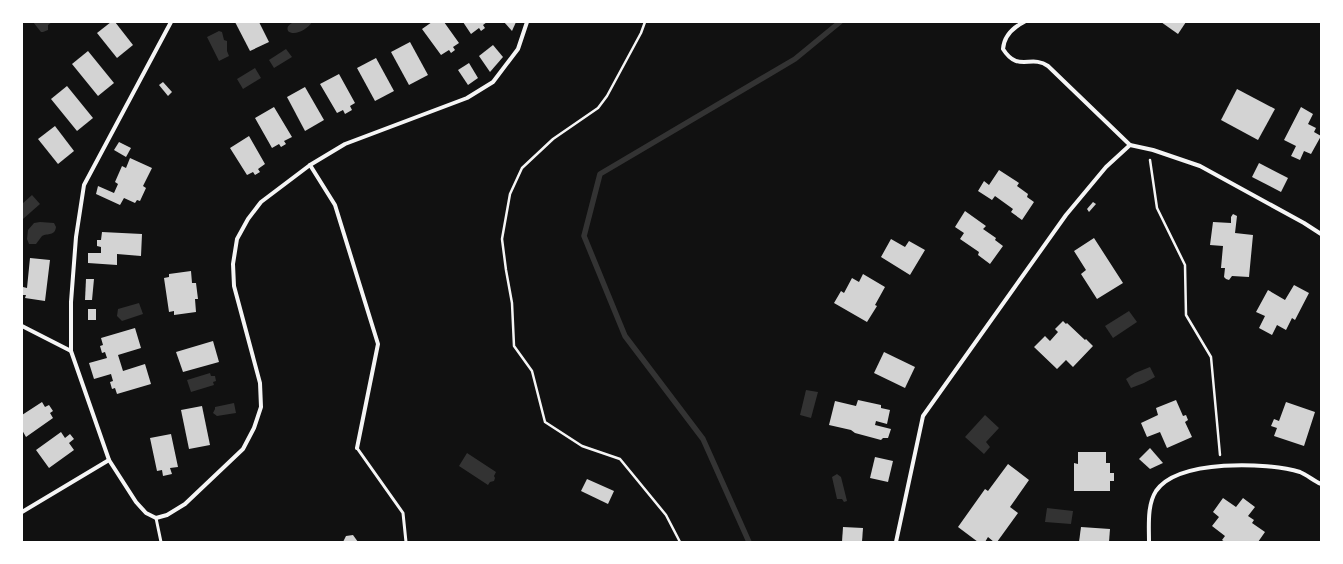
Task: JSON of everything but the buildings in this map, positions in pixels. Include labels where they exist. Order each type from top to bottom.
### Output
[{"type":"street","points":[[171,22],[84,185],[76,237],[71,302],[71,351],[109,460],[136,502],[146,513],[156,518],[167,515],[185,504],[243,449],[254,428],[261,407],[260,383],[234,286],[233,264],[237,239],[248,219],[261,202],[310,165],[346,144],[467,98],[493,82],[518,49],[527,22]]},
{"type":"street","points":[[1024,22],[1011,30],[1005,39],[1003,49],[1006,54],[1013,60],[1020,63],[1039,62],[1048,66],[1130,145],[1153,150],[1200,166],[1304,223],[1321,234]]},
{"type":"street","points":[[896,542],[923,416],[1066,215],[1106,167],[1130,145]]},
{"type":"street","points":[[310,165],[335,205],[378,344],[357,448]]},
{"type":"street","points":[[22,326],[71,351]]},
{"type":"street","points":[[22,512],[109,460]]},
{"type":"street","points":[[1149,542],[1149,519],[1152,499],[1165,482],[1189,471],[1221,465],[1273,467],[1301,473],[1321,484]]},
{"type":"lane","points":[[357,448],[403,513],[406,542]]},
{"type":"lane","points":[[156,518],[162,542]]},
{"type":"path","points":[[645,22],[642,33],[607,96],[598,108],[553,139],[522,168],[510,194],[502,238],[512,303],[514,346],[532,371],[545,422],[582,446],[620,459],[666,515],[680,542]]},
{"type":"path","points":[[1150,160],[1157,208],[1185,265],[1186,315],[1211,356],[1221,465]]},
{"type":"shaded area","points":[[33,22],[52,22],[48,25],[48,30],[41,32]]},
{"type":"shaded area","points":[[294,22],[312,22],[301,31],[291,33],[288,31],[288,26]]},
{"type":"shaded area","points":[[219,31],[222,32],[224,40],[227,41],[227,51],[229,56],[219,61],[207,37]]},
{"type":"shaded area","points":[[286,49],[292,57],[274,68],[269,60]]},
{"type":"shaded area","points":[[255,68],[261,78],[243,89],[237,79]]},
{"type":"shaded area","points":[[32,195],[40,204],[23,219],[22,204]]},
{"type":"shaded area","points":[[34,223],[54,223],[56,227],[54,232],[42,236],[36,244],[29,244],[27,239],[28,230]]},
{"type":"shaded area","points":[[139,303],[143,314],[122,321],[117,316],[118,309]]},
{"type":"shaded area","points":[[1129,311],[1137,322],[1113,338],[1105,326]]},
{"type":"shaded area","points":[[1150,367],[1155,377],[1131,388],[1126,379],[1135,373]]},
{"type":"shaded area","points":[[210,373],[211,376],[215,376],[216,381],[213,382],[214,385],[191,392],[187,380]]},
{"type":"shaded area","points":[[806,390],[818,392],[811,418],[800,415]]},
{"type":"shaded area","points":[[234,403],[236,413],[217,416],[213,413],[215,407]]},
{"type":"shaded area","points":[[985,415],[999,428],[986,442],[990,447],[984,454],[965,437]]},
{"type":"shaded area","points":[[467,453],[496,472],[494,481],[490,482],[488,485],[459,466]]},
{"type":"shaded area","points":[[837,474],[841,477],[847,501],[844,502],[842,499],[837,499],[832,477]]},
{"type":"shaded area","points":[[1047,508],[1073,511],[1071,524],[1045,522]]},
{"type":"waterway","points":[[749,542],[703,439],[625,336],[584,236],[600,174],[795,59],[840,22]]}]
